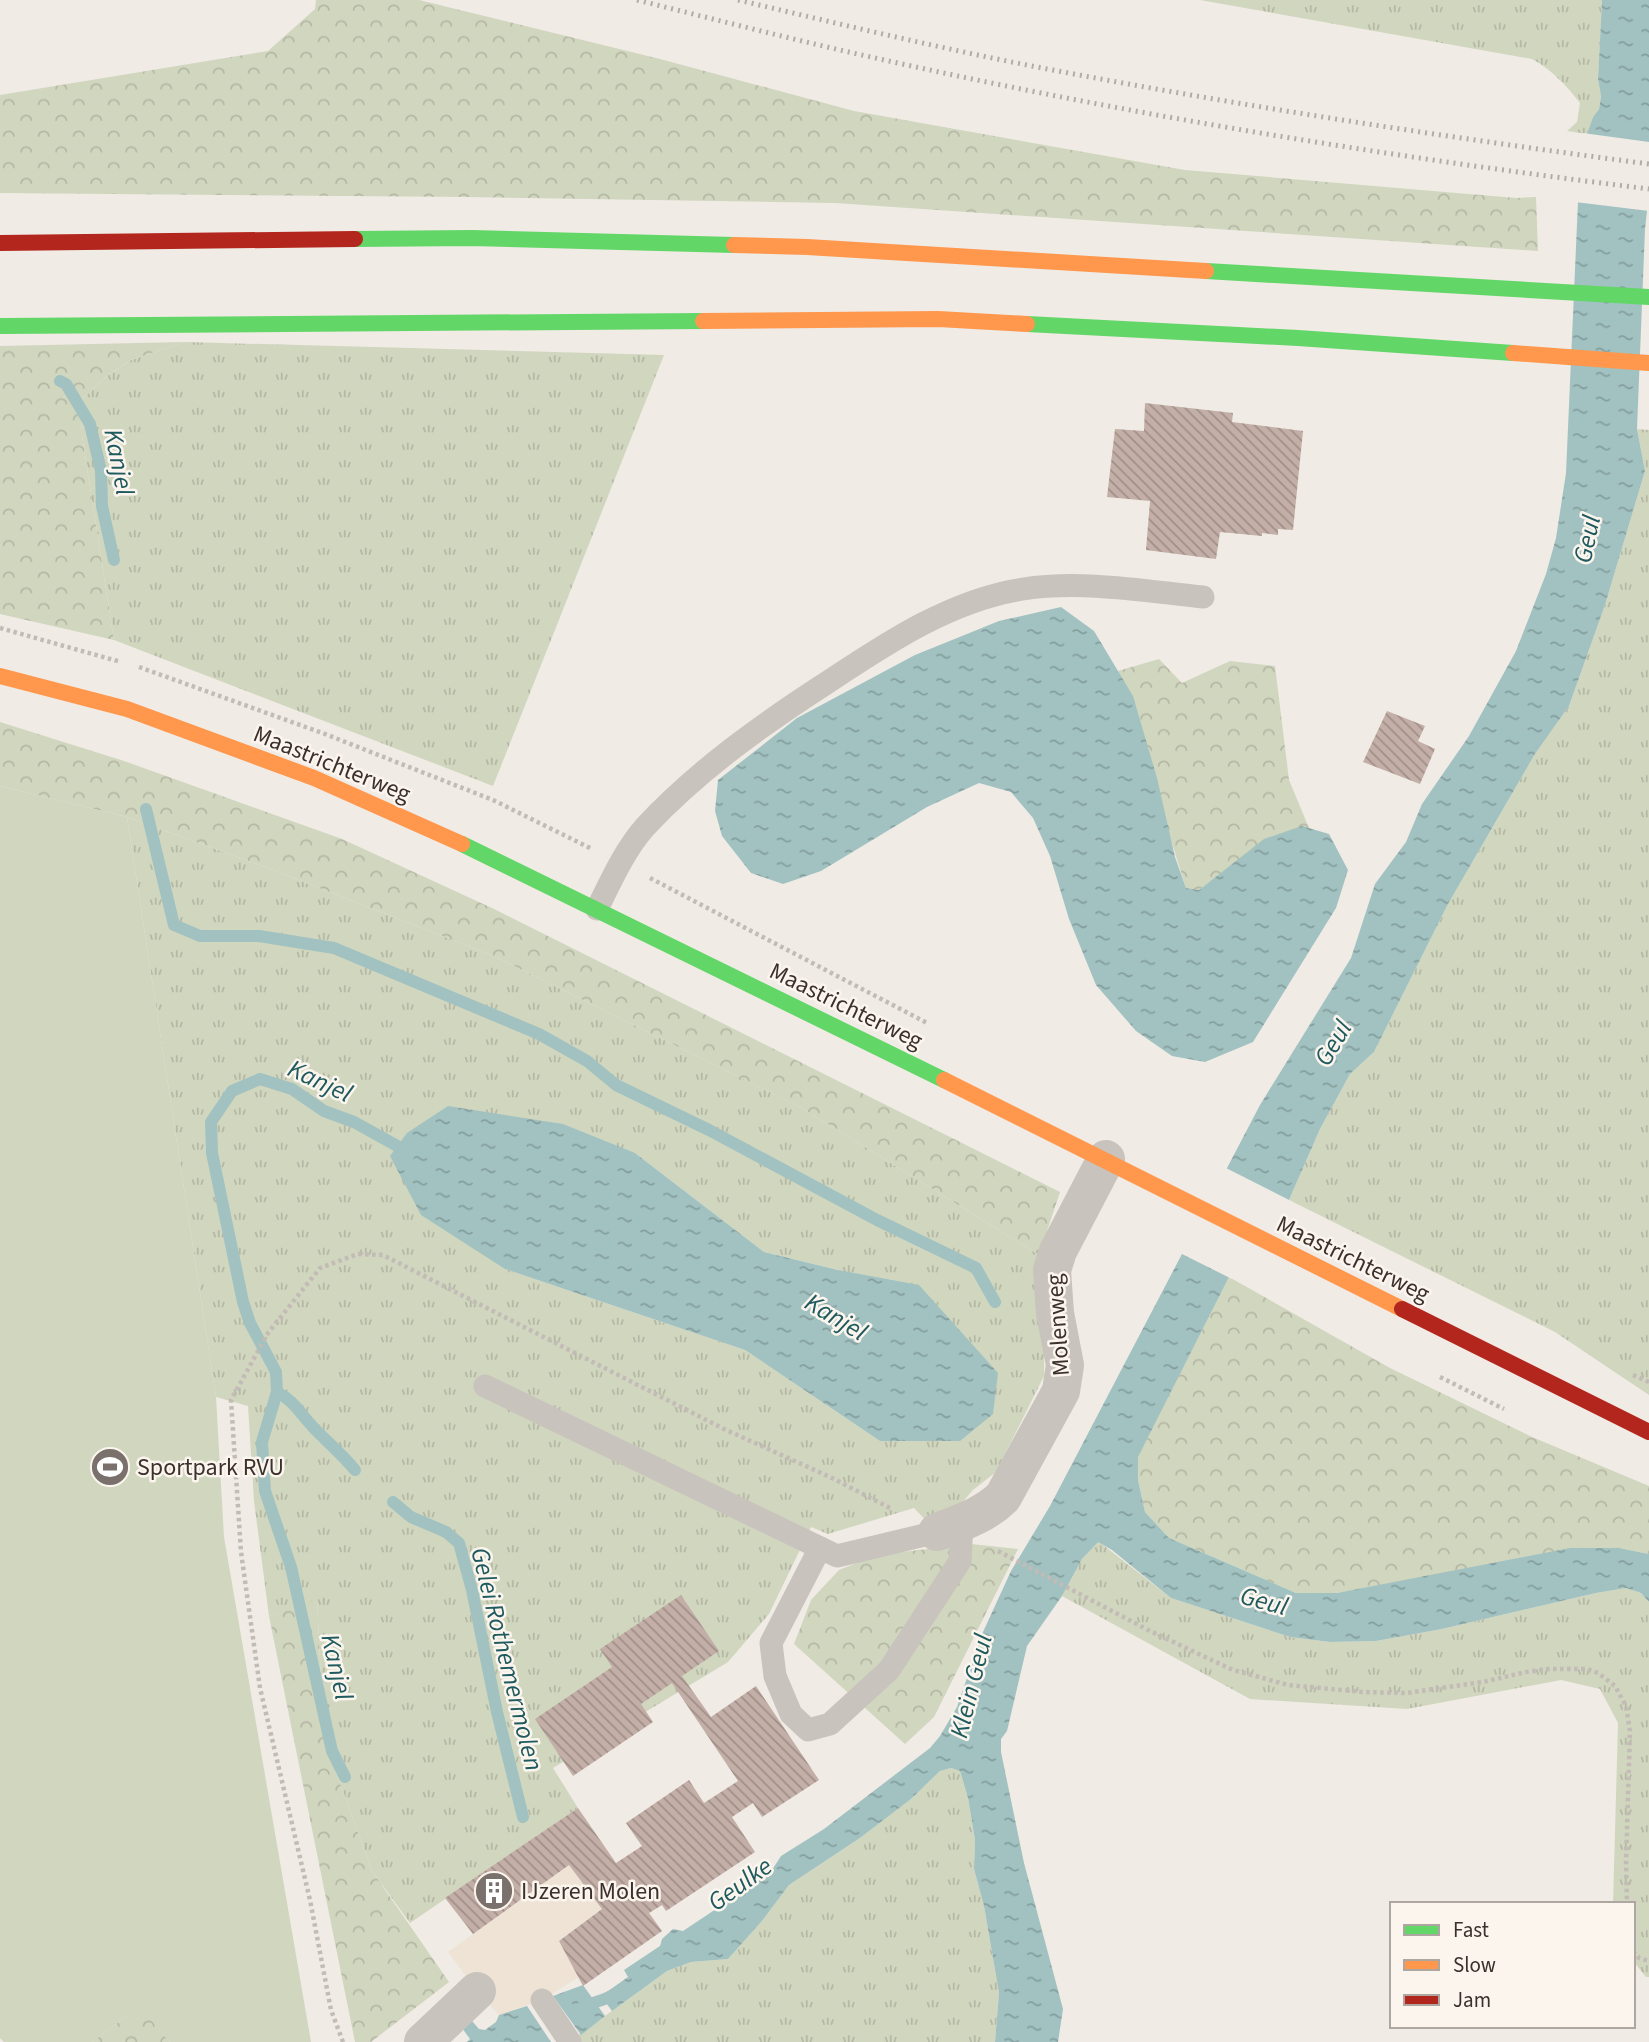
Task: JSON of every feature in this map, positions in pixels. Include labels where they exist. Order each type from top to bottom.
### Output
[{"type":"main road","points":[[0,243],[472,238],[807,247],[1649,297]]},
{"type":"main road","points":[[0,326],[938,319],[1298,338],[1649,363]]},
{"type":"main road","name":"Maastrichterweg","points":[[0,676],[127,709],[314,778],[470,846],[1107,1159],[1173,1195],[1649,1432]]},
{"type":"street","name":"Molenweg","points":[[949,1527],[994,1507],[1003,1497],[1061,1391],[1065,1365],[1055,1312],[1052,1270],[1058,1251],[1107,1159]]},
{"type":"street","points":[[423,2042],[477,1991]]},
{"type":"lane","points":[[597,909],[620,863],[644,829],[687,787],[768,721],[884,644],[961,607],[1021,589],[1070,585],[1203,597]]},
{"type":"lane","points":[[485,1385],[837,1556],[949,1527],[960,1561],[889,1670],[830,1724],[808,1730],[791,1714],[780,1689],[775,1676],[771,1643],[820,1548]]},
{"type":"lane","points":[[542,2000],[570,2042]]},
{"type":"path","points":[[620,863],[717,912]]},
{"type":"path","points":[[343,2042],[331,2010],[310,1900],[260,1688],[241,1552],[231,1400],[268,1333],[320,1268],[358,1254],[383,1255],[724,1429],[949,1527]]},
{"type":"path","points":[[1002,1552],[1150,1631],[1233,1670],[1288,1685],[1406,1693],[1483,1682],[1526,1672],[1572,1668],[1598,1673],[1615,1686],[1626,1706],[1630,1731],[1627,1902]]},
{"type":"green space","points":[[316,0],[419,0],[660,59],[854,111],[1185,170],[1516,198],[1536,197],[1538,251],[835,203],[0,193],[0,95],[268,51],[315,9]]},
{"type":"green space","points":[[1200,0],[1602,0],[1599,109],[1587,134],[1567,131],[1577,122],[1580,103],[1558,78],[1532,59]]},
{"type":"green space","points":[[185,342],[664,355],[493,786],[114,640],[82,436],[81,400],[107,376],[131,360]]},
{"type":"green space","points":[[185,342],[131,360],[107,376],[81,400],[82,436],[114,640],[0,614],[0,346]]},
{"type":"green space","points":[[1637,429],[1649,430],[1649,1395],[1555,1332],[1289,1200],[1320,1129],[1350,1074],[1374,1052],[1448,904],[1535,754],[1569,706],[1605,605],[1645,471]]},
{"type":"green space","points":[[1159,659],[1182,683],[1230,661],[1275,666],[1289,780],[1309,828],[1302,826],[1225,870],[1199,890],[1186,888],[1118,671]]},
{"type":"green space","points":[[0,722],[124,761],[342,839],[494,909],[1060,1192],[1039,1255],[802,1108],[496,957],[268,868],[127,817],[0,786]]},
{"type":"green space","name":"Sportpark RVU","points":[[0,786],[127,817],[216,1397],[224,1537],[311,2042],[170,2042],[141,2009],[92,2042],[4,2042],[0,2038]]},
{"type":"green space","points":[[127,817],[268,868],[496,957],[802,1108],[1039,1255],[1044,1376],[996,1472],[973,1490],[937,1532],[914,1508],[828,1534],[811,1527],[769,1614],[728,1662],[553,1768],[578,1808],[410,1923],[372,1871],[324,1739],[317,1600],[269,1616],[254,1501],[248,1406],[216,1397]],"holes":[[[635,1153],[764,1252],[838,1270],[880,1441],[745,1350],[505,1269]]]},
{"type":"green space","points":[[1229,1277],[1390,1368],[1532,1437],[1649,1486],[1649,1554],[1619,1548],[1337,1593],[1296,1593],[1169,1538],[1145,1512],[1138,1480],[1138,1456]]},
{"type":"green space","points":[[1098,1541],[1171,1598],[1290,1637],[1330,1642],[1376,1641],[1442,1629],[1626,1588],[1641,1593],[1649,1602],[1649,1977],[1635,1963],[1635,1902],[1613,1902],[1618,1723],[1600,1689],[1561,1680],[1407,1709],[1250,1699],[1062,1596],[1082,1559]]},
{"type":"green space","points":[[971,1544],[1018,1549],[934,1717],[905,1744],[794,1644],[811,1600],[839,1570],[876,1555]]},
{"type":"green space","points":[[317,1599],[324,1739],[372,1871],[449,1982],[371,2042],[355,2042],[269,1616]]},
{"type":"green space","points":[[951,1768],[960,1771],[975,1840],[974,1869],[984,1906],[999,1993],[995,2042],[569,2042],[667,1971],[691,1962],[728,1959],[789,1885],[860,1838],[911,1799],[940,1771]]},
{"type":"green space","points":[[141,2008],[170,2042],[92,2042],[127,2016]]},
{"type":"shaded area","points":[[569,1865],[602,1909],[559,1941],[579,1977],[542,2000],[499,2015],[448,1952]]},
{"type":"water","points":[[1602,0],[1649,0],[1649,193],[1645,229],[1637,429],[1645,471],[1605,605],[1569,706],[1535,754],[1448,904],[1374,1052],[1350,1074],[1320,1129],[1289,1200],[1229,1277],[1138,1457],[1138,1480],[1145,1512],[1169,1538],[1296,1593],[1337,1593],[1570,1548],[1619,1548],[1649,1554],[1649,1602],[1641,1593],[1626,1588],[1442,1629],[1376,1641],[1330,1642],[1290,1637],[1171,1598],[1112,1550],[1098,1542],[1082,1559],[1062,1596],[1027,1646],[1007,1731],[1001,1739],[1001,1752],[1024,1863],[1063,2009],[1058,2042],[995,2042],[999,1993],[984,1906],[974,1869],[975,1840],[960,1771],[951,1768],[940,1771],[911,1799],[860,1838],[789,1885],[728,1959],[691,1962],[667,1971],[612,2011],[601,1996],[628,1977],[624,1970],[660,1946],[662,1939],[673,1929],[683,1931],[761,1879],[772,1870],[781,1856],[824,1829],[930,1748],[940,1736],[957,1707],[983,1632],[1011,1571],[1050,1506],[1260,1105],[1351,958],[1375,884],[1406,842],[1422,804],[1469,736],[1516,651],[1546,574],[1556,538],[1566,473],[1578,202],[1587,134],[1599,109],[1601,96],[1598,79]]},
{"type":"water","points":[[1061,607],[1094,631],[1133,696],[1157,778],[1175,857],[1186,888],[1199,890],[1264,839],[1302,826],[1329,834],[1348,870],[1336,908],[1253,1042],[1205,1062],[1172,1056],[1136,1031],[1096,985],[1069,919],[1050,856],[1033,818],[1011,792],[979,783],[927,807],[821,871],[783,884],[751,873],[722,836],[715,811],[718,780],[797,718],[915,655],[999,621]]},
{"type":"water","points":[[448,1106],[563,1124],[635,1153],[764,1252],[838,1270],[919,1285],[998,1373],[993,1414],[960,1441],[880,1441],[745,1350],[505,1269],[421,1215],[390,1156],[407,1133]]},
{"type":"water","points":[[583,1985],[605,2016],[581,2035],[553,1996]]},
{"type":"water","points":[[527,2006],[551,2042],[467,2042],[470,2039],[462,2028],[472,2021],[479,2029],[485,2030],[496,2022],[499,2015]]},
{"type":"pier","points":[[1583,133],[1649,142],[1649,211],[1575,202]]},
{"type":"pier","points":[[1224,1167],[1293,1202],[1232,1279],[1178,1252]]},
{"type":"building","points":[[1145,403],[1233,413],[1232,422],[1303,431],[1293,530],[1278,529],[1278,535],[1262,533],[1262,536],[1220,532],[1216,559],[1146,550],[1150,501],[1107,497],[1115,429],[1144,431]]},
{"type":"building","points":[[1387,711],[1425,726],[1418,741],[1435,749],[1420,784],[1363,762]]},
{"type":"building","points":[[681,1595],[719,1651],[682,1676],[711,1717],[756,1686],[819,1780],[762,1817],[753,1803],[732,1817],[755,1852],[666,1911],[662,1905],[649,1913],[662,1931],[583,1986],[559,1941],[602,1909],[569,1865],[473,1934],[445,1898],[578,1808],[616,1863],[642,1846],[626,1823],[689,1780],[704,1803],[738,1781],[672,1683],[641,1704],[653,1722],[573,1776],[535,1719],[612,1667],[600,1649]]},
{"type":"waterway","name":"Kanjel","points":[[60,381],[66,384],[90,424],[101,471],[102,506],[114,560]]},
{"type":"waterway","name":"Kanjel","points":[[146,809],[174,925],[200,936],[259,936],[334,948],[539,1034],[587,1061],[616,1085],[976,1268],[995,1302]]},
{"type":"waterway","name":"Kanjel","points":[[345,1777],[332,1751],[291,1567],[265,1491],[262,1442],[277,1392],[276,1372],[250,1323],[243,1302],[212,1153],[211,1122],[232,1091],[260,1079],[292,1089],[324,1111],[354,1122],[410,1153]]},
{"type":"waterway","name":"Gelei Rothemermolen","points":[[277,1392],[292,1403],[355,1470]]},
{"type":"waterway","name":"Gelei Rothemermolen","points":[[393,1502],[411,1517],[446,1532],[459,1543],[523,1817]]},
{"type":"waterway","name":"Geulke","points":[[581,2008],[618,1992]]},
{"type":"railway","points":[[637,0],[929,70],[1133,111],[1339,146],[1649,189]]},
{"type":"railway","points":[[738,0],[978,55],[1132,85],[1353,122],[1649,164]]},
{"type":"traffic: fast","points":[[355,239],[472,238],[734,245]]},
{"type":"traffic: fast","points":[[1206,271],[1649,297]]},
{"type":"traffic: fast","points":[[0,326],[703,321]]},
{"type":"traffic: fast","points":[[1027,324],[1298,338],[1513,353]]},
{"type":"traffic: fast","points":[[462,844],[944,1080]]},
{"type":"traffic: slow","points":[[734,245],[1206,271]]},
{"type":"traffic: slow","points":[[703,321],[938,319],[1027,324]]},
{"type":"traffic: slow","points":[[1513,353],[1649,363]]},
{"type":"traffic: slow","points":[[0,676],[127,709],[314,778],[462,844]]},
{"type":"traffic: slow","points":[[944,1080],[1402,1309]]},
{"type":"traffic: jam","points":[[0,243],[355,239]]},
{"type":"traffic: jam","points":[[1402,1309],[1649,1432]]},
{"type":"place","name":"Sportpark RVU","points":[[110,1467]]},
{"type":"place","name":"IJzeren Molen","points":[[494,1891]]},
{"type":"water label","name":"Geul","points":[[1587,539]]},
{"type":"water label","name":"Geul","points":[[1333,1043]]},
{"type":"water label","name":"Geul","points":[[1264,1601]]},
{"type":"water label","name":"Klein Geul","points":[[971,1686]]}]
